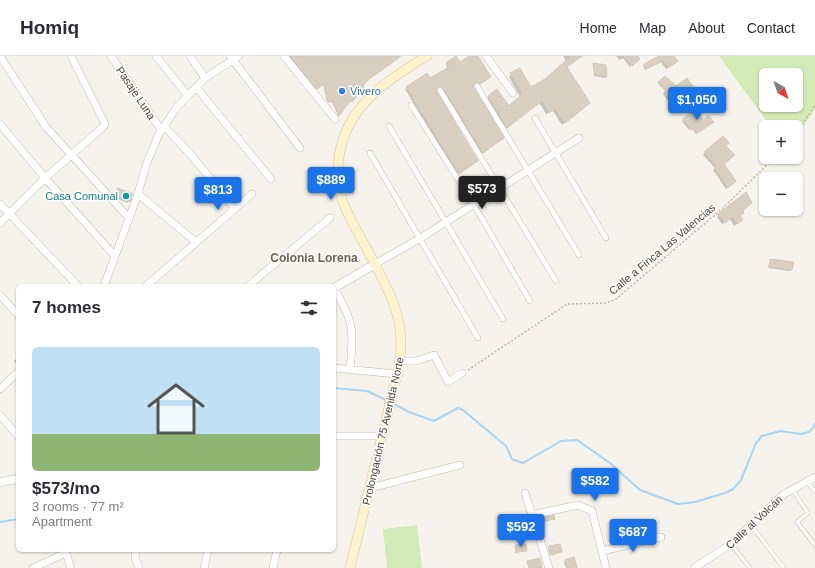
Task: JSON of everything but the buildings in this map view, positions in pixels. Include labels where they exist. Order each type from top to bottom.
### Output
[{"type":"main road","name":"Prolongación 75 Avenida Norte","points":[[350,568],[389,411],[400,361],[401,342],[399,324],[393,303],[340,196],[338,164],[346,131],[364,102],[398,73],[427,56]]},
{"type":"street","points":[[0,56],[46,127],[129,218]]},
{"type":"street","points":[[0,223],[45,178],[105,124],[71,56]]},
{"type":"street","name":"Pasaje Luna","points":[[111,56],[163,128],[192,156],[235,209]]},
{"type":"street","points":[[156,56],[188,96]]},
{"type":"street","points":[[190,56],[205,78]]},
{"type":"street","points":[[284,56],[335,120]]},
{"type":"street","points":[[486,56],[513,92]]},
{"type":"street","points":[[106,284],[138,194],[146,165],[163,128],[188,96],[205,78],[234,57],[300,148]]},
{"type":"street","points":[[477,86],[579,255]]},
{"type":"street","points":[[196,87],[271,179]]},
{"type":"street","points":[[440,90],[556,281]]},
{"type":"street","points":[[411,105],[474,204],[530,301]]},
{"type":"street","points":[[534,118],[606,238]]},
{"type":"street","points":[[0,124],[45,178],[115,256]]},
{"type":"street","points":[[389,126],[503,319]]},
{"type":"street","points":[[336,287],[419,239],[579,138]]},
{"type":"street","points":[[370,153],[478,338]]},
{"type":"street","points":[[138,194],[196,242]]},
{"type":"street","points":[[148,284],[252,194]]},
{"type":"street","points":[[0,204],[76,284]]},
{"type":"street","points":[[250,284],[330,218]]},
{"type":"street","points":[[336,292],[352,323],[353,338],[350,369]]},
{"type":"street","points":[[0,295],[16,313]]},
{"type":"street","points":[[400,361],[416,361],[434,355],[448,382],[462,373]]},
{"type":"street","points":[[336,368],[397,374]]},
{"type":"street","points":[[0,389],[16,374]]},
{"type":"street","points":[[1,416],[16,434]]},
{"type":"street","points":[[336,436],[383,436]]},
{"type":"street","points":[[370,488],[460,466]]},
{"type":"street","name":"Calle al Volcán","points":[[694,568],[732,544],[792,488],[815,477]]},
{"type":"street","points":[[0,482],[16,479]]},
{"type":"street","points":[[525,493],[549,568]]},
{"type":"street","points":[[532,516],[578,505],[592,511],[606,568]]},
{"type":"street","points":[[602,551],[661,537]]},
{"type":"street","points":[[33,568],[63,552]]},
{"type":"street","points":[[65,552],[71,568]]},
{"type":"street","points":[[136,552],[139,568]]},
{"type":"street","points":[[204,568],[208,552]]},
{"type":"street","points":[[273,568],[277,552]]},
{"type":"lane","points":[[807,481],[815,491]]},
{"type":"lane","points":[[792,488],[808,513],[796,522],[815,545]]},
{"type":"lane","points":[[751,525],[784,568]]},
{"type":"lane","points":[[732,544],[750,568]]},
{"type":"path","points":[[803,124],[815,105]]},
{"type":"path","name":"Calle a Finca Las Valencias","points":[[462,373],[567,304],[607,303],[616,298],[723,208],[768,164]]},
{"type":"green space","points":[[719,56],[815,56],[815,109],[803,127],[803,120],[766,120],[760,112],[803,112],[803,68],[759,68],[759,111]]},
{"type":"green space","points":[[417,525],[422,568],[387,568],[383,529]]},
{"type":"waterway","points":[[336,388],[367,391],[388,401]]},
{"type":"waterway","points":[[392,403],[409,412],[434,421],[458,408],[463,410],[506,446],[512,459],[523,463],[561,441],[577,440],[610,463],[640,490],[678,504],[695,502],[733,489],[741,480],[756,443],[762,436],[780,431],[801,434],[809,432],[815,423]]},
{"type":"waterway","points":[[0,522],[16,519]]},
{"type":"place","name":"Vivero","points":[[342,91]]},
{"type":"place","name":"Casa Comunal","points":[[126,196]]},
{"type":"district","name":"Colonia Lorena","points":[[314,258]]}]
